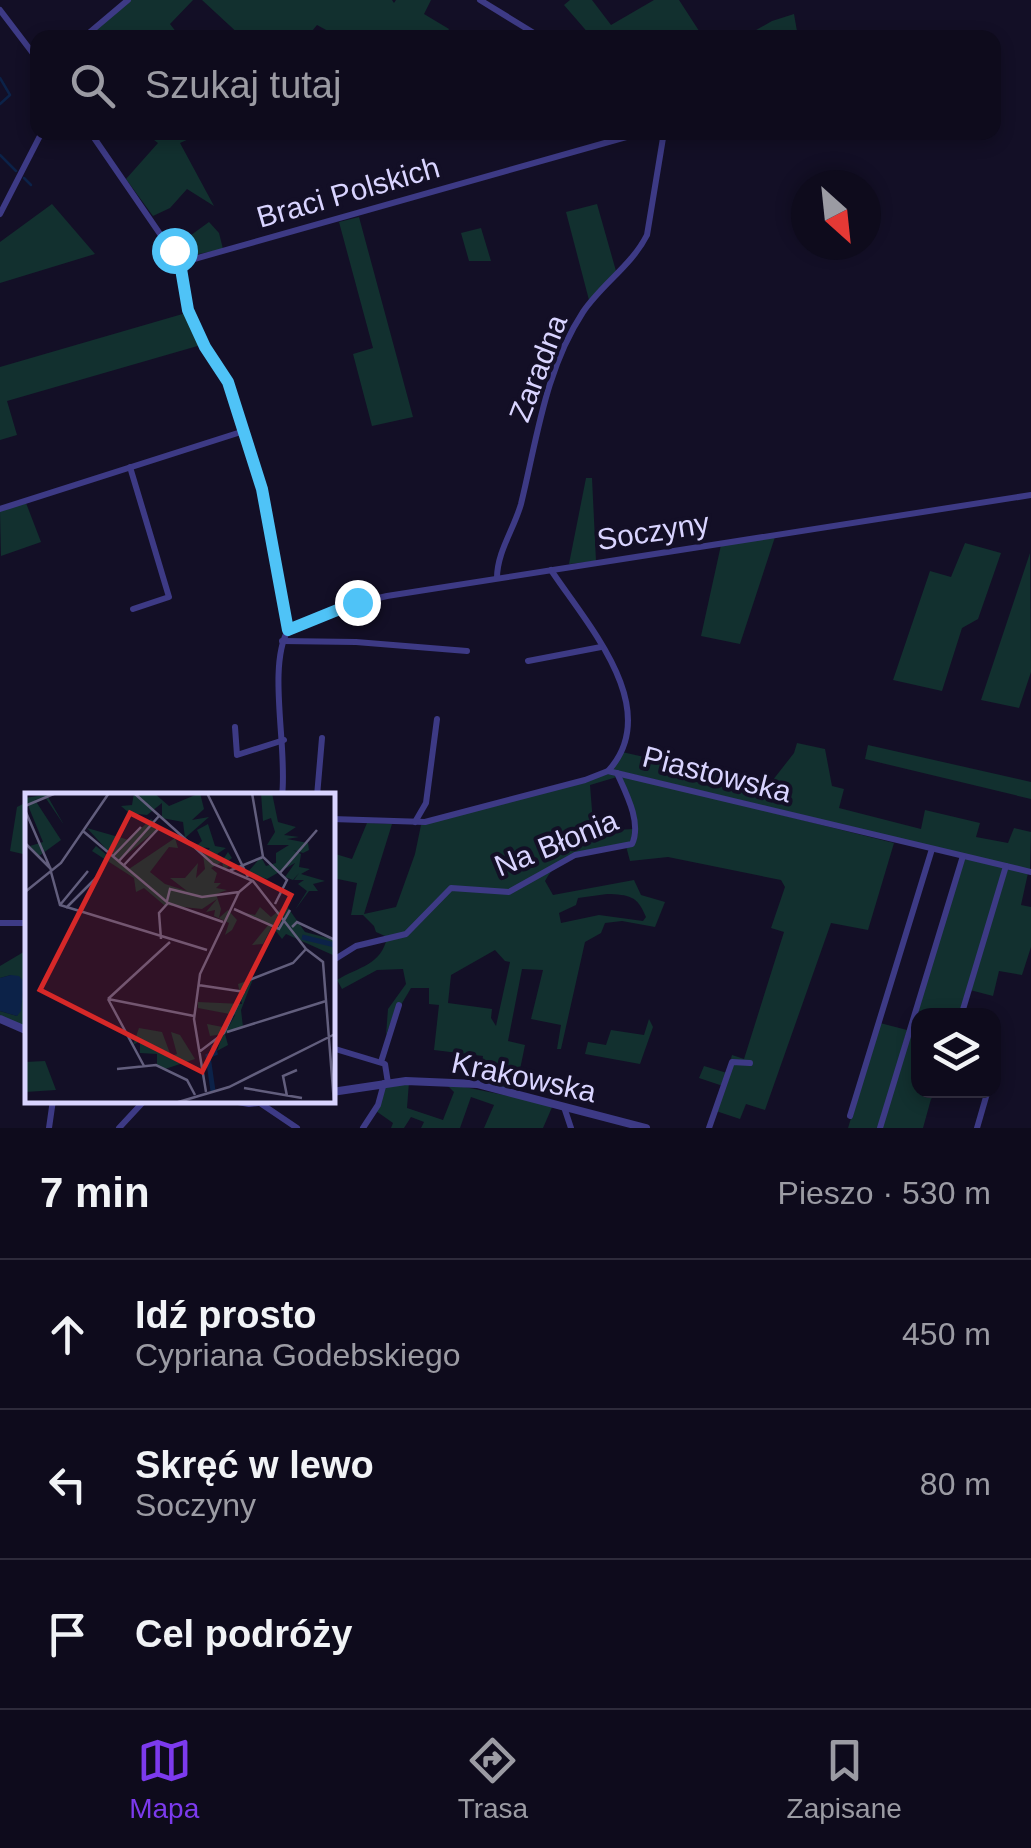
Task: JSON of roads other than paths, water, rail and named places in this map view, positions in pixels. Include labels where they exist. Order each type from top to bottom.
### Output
[{"type":"street","points":[[92,30],[128,0]]},
{"type":"street","points":[[480,0],[529,30]]},
{"type":"street","points":[[0,10],[30,49]]},
{"type":"street","points":[[0,214],[38,140]]},
{"type":"street","points":[[95,140],[180,263],[188,310],[205,347],[228,382],[262,489],[288,630],[282,640],[279,667],[284,740],[282,793]]},
{"type":"street","name":"Braci Polskich","points":[[180,263],[616,140]]},
{"type":"street","name":"Zaradna","points":[[498,578],[498,566],[520,507],[536,432],[566,344],[582,314],[640,250],[647,235],[663,140]]},
{"type":"street","points":[[0,510],[241,432]]},
{"type":"street","points":[[130,467],[169,594],[167,599],[132,609]]},
{"type":"street","name":"Soczyny","points":[[288,630],[357,602],[1031,495]]},
{"type":"street","points":[[550,570],[601,647],[627,699],[630,720],[612,771]]},
{"type":"street","points":[[282,640],[468,652]]},
{"type":"street","points":[[528,661],[601,647]]},
{"type":"street","points":[[414,823],[426,803],[437,719]]},
{"type":"street","points":[[235,727],[237,755],[284,740]]},
{"type":"street","points":[[316,793],[322,738]]},
{"type":"street","name":"Piastowska","points":[[335,819],[414,823],[612,771],[1031,872]]},
{"type":"street","name":"Na Błonia","points":[[335,958],[356,946],[406,934],[452,888],[509,892],[575,855],[632,844],[636,828],[612,771]]},
{"type":"street","points":[[850,1116],[932,849]]},
{"type":"street","points":[[880,1128],[963,856]]},
{"type":"street","points":[[963,1008],[1006,866]]},
{"type":"street","points":[[0,924],[25,923]]},
{"type":"street","points":[[381,1062],[399,1006]]},
{"type":"street","points":[[0,1018],[25,1030]]},
{"type":"street","points":[[335,1049],[385,1064],[386,1083],[378,1106],[363,1128]]},
{"type":"street","points":[[708,1128],[732,1062],[750,1063]]},
{"type":"street","name":"Krakowska","points":[[335,1092],[438,1080],[477,1084],[646,1128]]},
{"type":"street","points":[[977,1128],[986,1098]]},
{"type":"street","points":[[48,1128],[52,1103]]},
{"type":"street","points":[[119,1128],[142,1103]]},
{"type":"street","points":[[268,1103],[271,1112],[297,1128]]},
{"type":"street","points":[[564,1106],[571,1128]]},
{"type":"water","points":[[11,975],[24,982],[17,1016],[0,1011],[0,978]]},
{"type":"waterway","points":[[0,78],[10,95],[0,104]]},
{"type":"waterway","points":[[0,155],[16,171]]},
{"type":"waterway","points":[[24,178],[31,185]]}]
